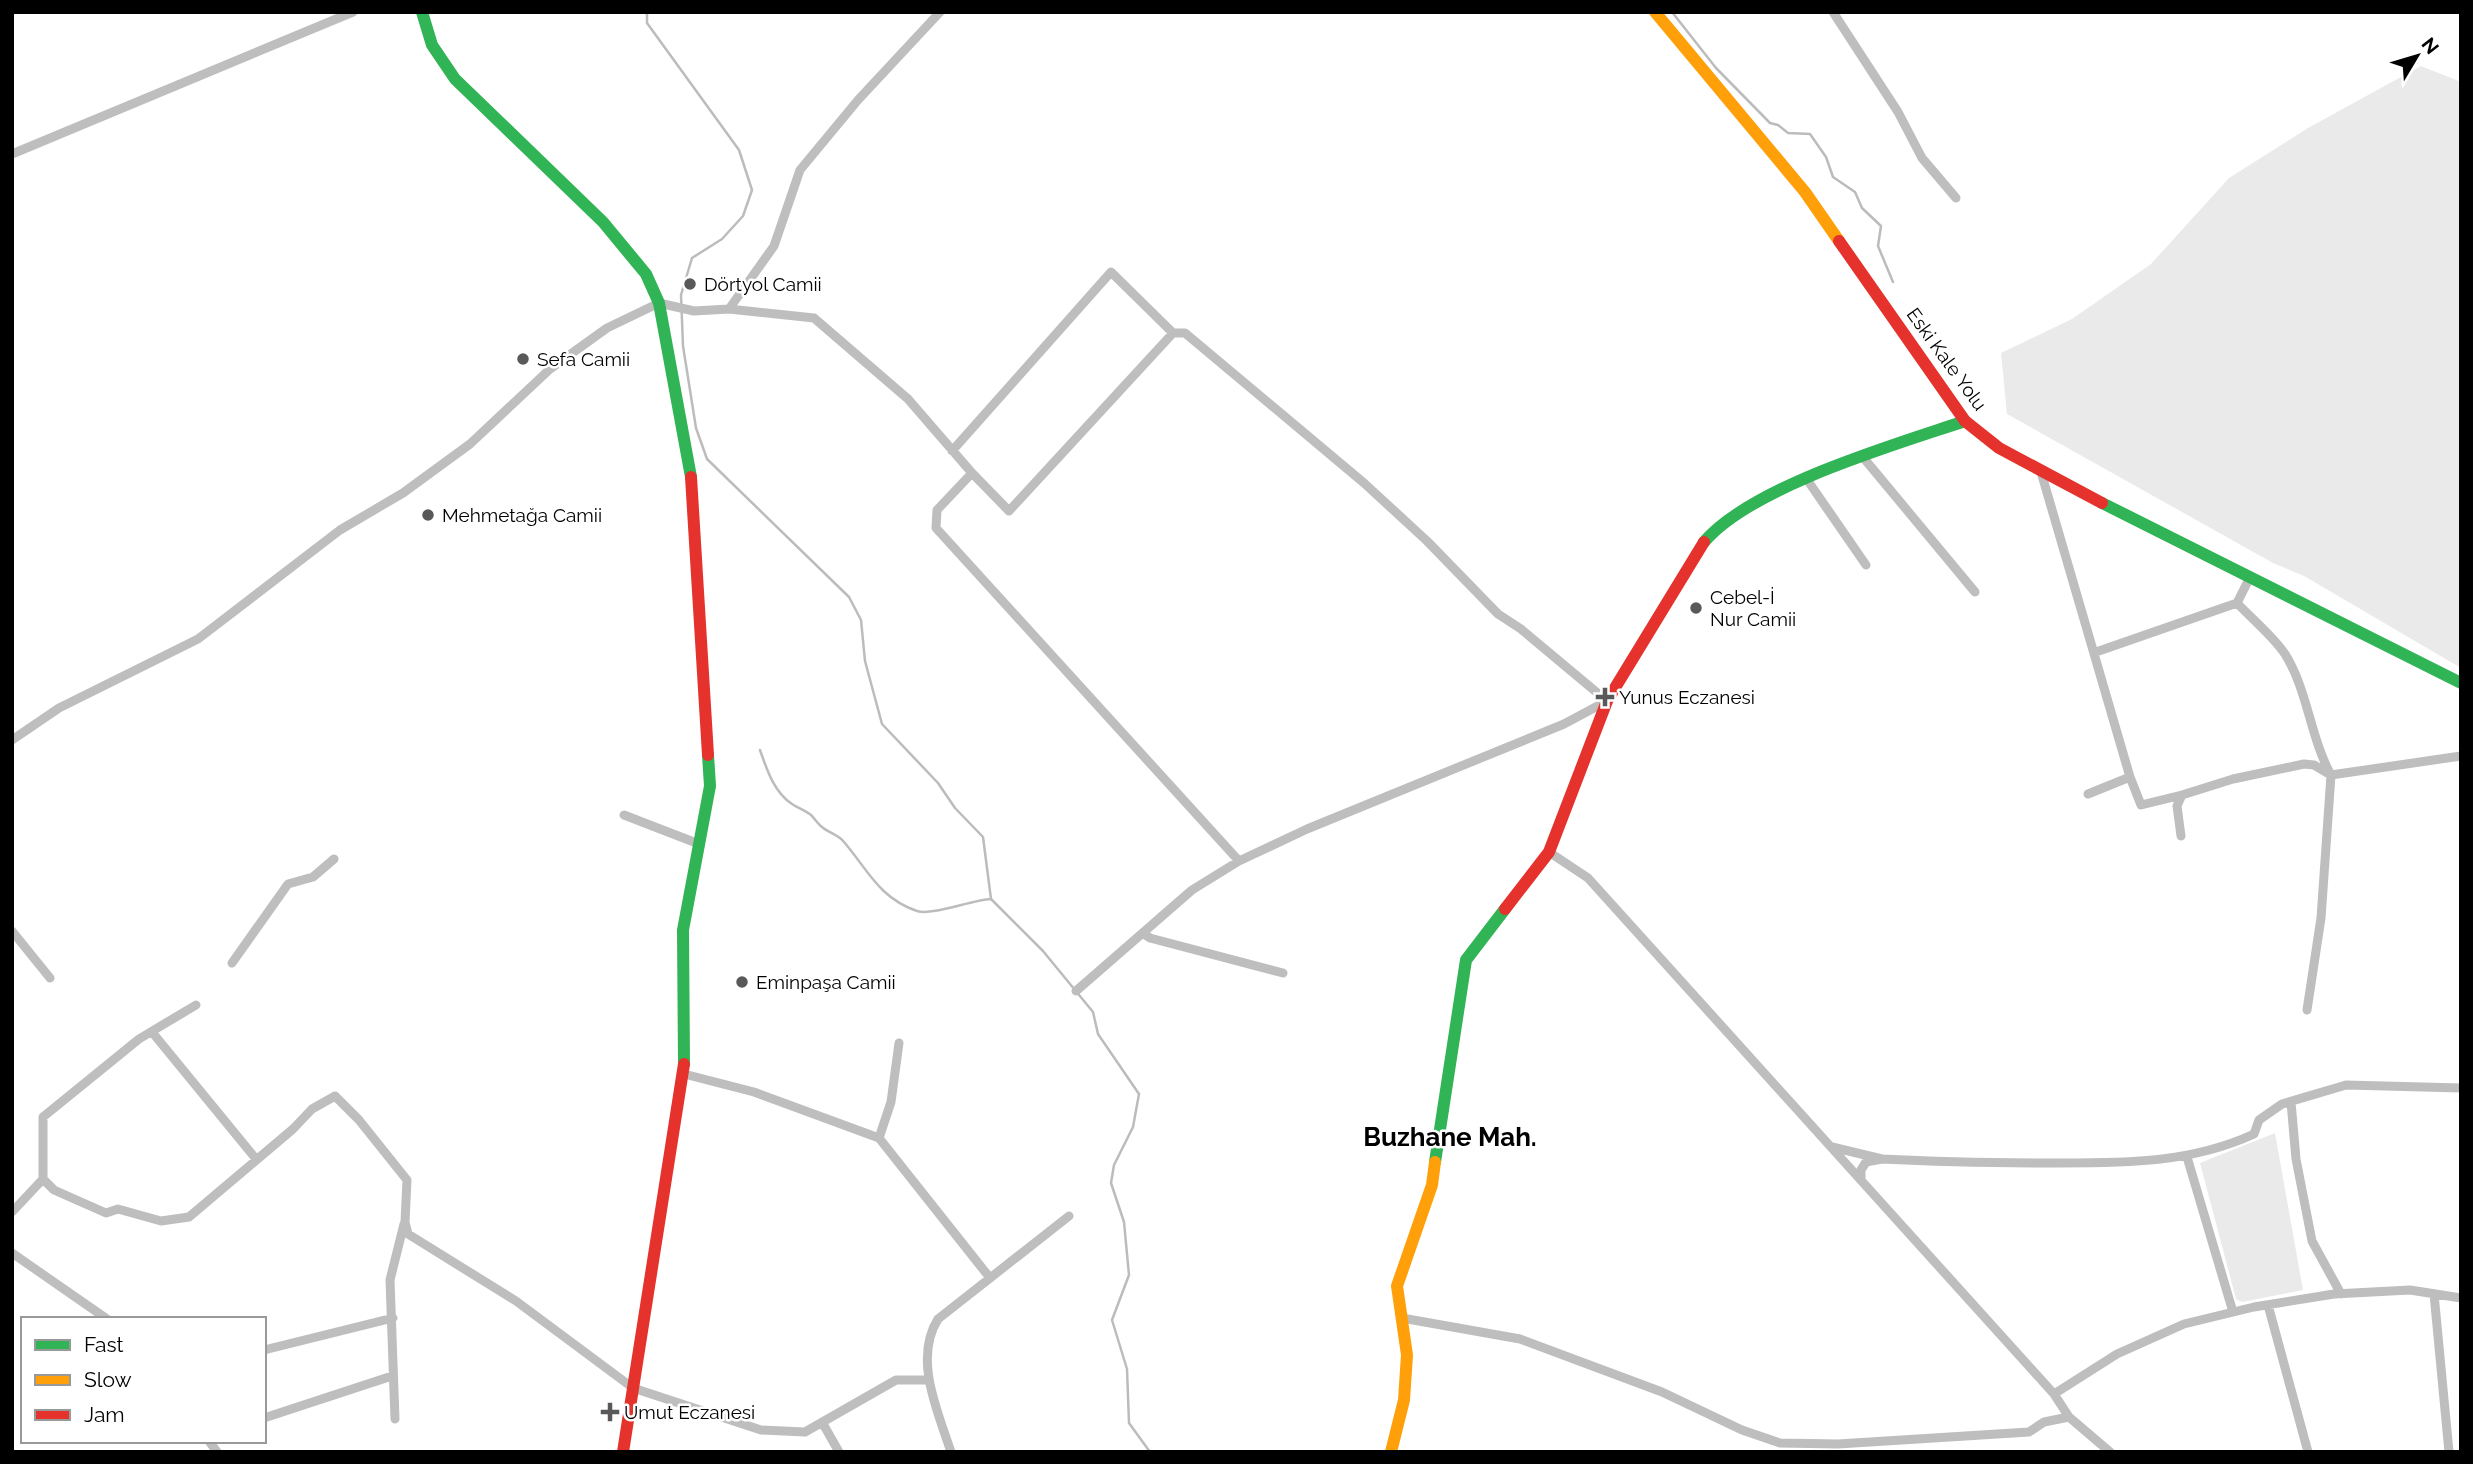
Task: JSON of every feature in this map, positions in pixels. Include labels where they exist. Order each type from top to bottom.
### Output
[{"type":"street","points":[[12,154],[353,12]]},
{"type":"street","points":[[422,12],[432,45],[455,79],[603,222],[646,274],[664,305],[686,440],[695,505],[710,786],[683,930],[684,1074],[623,1452]]},
{"type":"street","points":[[729,310],[774,246],[800,170],[858,100],[940,12]]},
{"type":"street","name":"Eski Kale Yolu","points":[[1655,12],[1805,192],[1965,421],[1999,448],[2041,472],[2249,579],[2461,683]]},
{"type":"street","points":[[1833,12],[1898,112],[1922,158],[1956,198]]},
{"type":"street","points":[[953,451],[1111,272],[1173,333],[1185,333],[1320,446],[1427,541],[1497,614],[1531,637],[1607,701]]},
{"type":"street","points":[[12,740],[59,708],[198,639],[340,530],[403,493],[470,444],[550,369],[607,328],[664,305],[694,311],[729,310],[814,318],[908,399],[971,473],[1009,511],[1173,333]]},
{"type":"street","points":[[1391,1452],[1404,1400],[1407,1355],[1397,1286],[1432,1185],[1466,960],[1549,852],[1607,701],[1706,540],[1751,504],[1862,456],[1965,421]]},
{"type":"street","points":[[1862,456],[1975,592]]},
{"type":"street","points":[[2041,472],[2096,652],[2130,777],[2141,805],[2233,779],[2304,764],[2314,765],[2331,775],[2461,756]]},
{"type":"street","points":[[971,473],[937,510],[936,528],[1239,861]]},
{"type":"street","points":[[1808,481],[1866,565]]},
{"type":"street","points":[[2096,652],[2237,603],[2249,579]]},
{"type":"street","points":[[2237,603],[2284,652],[2294,671],[2320,755],[2331,775],[2321,918],[2307,1010]]},
{"type":"street","points":[[1076,991],[1192,890],[1239,861],[1319,824],[1564,724],[1607,701]]},
{"type":"street","points":[[2088,794],[2130,777]]},
{"type":"street","points":[[2181,835],[2177,806],[2182,795]]},
{"type":"street","points":[[624,815],[699,844]]},
{"type":"street","points":[[1549,852],[1588,878],[2054,1394],[2069,1417],[2110,1452]]},
{"type":"street","points":[[232,963],[288,884],[313,877],[334,859]]},
{"type":"street","points":[[12,931],[50,978]]},
{"type":"street","points":[[1143,933],[1150,938],[1283,973]]},
{"type":"street","points":[[12,1212],[43,1179],[43,1117],[152,1031],[196,1005]]},
{"type":"street","points":[[152,1031],[256,1159]]},
{"type":"street","points":[[879,1138],[891,1102],[899,1042]]},
{"type":"street","points":[[684,1074],[754,1091],[879,1138],[990,1278]]},
{"type":"street","points":[[1832,1147],[1882,1159],[1979,1164],[2142,1163],[2187,1157],[2224,1147],[2254,1134],[2259,1120],[2282,1104],[2346,1085],[2461,1088]]},
{"type":"street","points":[[43,1179],[54,1190],[106,1213],[118,1209],[161,1221],[189,1217],[312,1109],[335,1096],[407,1180],[404,1222],[390,1279],[395,1419]]},
{"type":"street","points":[[2291,1102],[2296,1159],[2312,1241],[2341,1294]]},
{"type":"street","points":[[2187,1157],[2233,1312]]},
{"type":"street","points":[[1861,1179],[1861,1170],[1866,1163],[1882,1159]]},
{"type":"street","points":[[951,1452],[928,1380],[932,1330],[938,1319],[1069,1216]]},
{"type":"street","points":[[404,1222],[413,1238],[516,1301],[634,1388],[761,1430],[805,1432],[897,1380],[928,1380]]},
{"type":"street","points":[[12,1253],[104,1317]]},
{"type":"street","points":[[2054,1394],[2117,1354],[2184,1324],[2233,1312],[2341,1294],[2410,1290],[2461,1298]]},
{"type":"street","points":[[2434,1294],[2449,1452]]},
{"type":"street","points":[[2268,1305],[2308,1452]]},
{"type":"street","points":[[266,1350],[393,1318]]},
{"type":"street","points":[[1402,1318],[1520,1339],[1662,1392],[1780,1443],[1838,1444],[2029,1432],[2044,1422],[2069,1417]]},
{"type":"street","points":[[266,1417],[392,1376]]},
{"type":"street","points":[[822,1422],[839,1452]]},
{"type":"shaded area","points":[[2421,66],[2461,82],[2461,668],[2304,576],[2273,563],[2007,414],[2001,353],[2072,319],[2151,264],[2229,178],[2308,128]]},
{"type":"shaded area","points":[[2275,1133],[2303,1290],[2242,1302],[2236,1299],[2200,1163]]},
{"type":"waterway","points":[[647,12],[647,23],[739,150],[752,190],[743,216],[722,239],[692,258],[681,295],[683,346],[696,428],[707,459],[849,597],[861,620],[865,661],[882,724],[938,783],[955,808],[983,837],[991,899],[1043,951],[1093,1012],[1098,1034],[1139,1094],[1133,1127],[1114,1165],[1111,1183],[1124,1222],[1129,1275],[1112,1320],[1127,1369],[1129,1423],[1150,1452]]},
{"type":"waterway","points":[[1672,12],[1716,68],[1770,123],[1778,125],[1788,133],[1810,134],[1826,157],[1833,177],[1855,192],[1862,208],[1881,226],[1878,246],[1893,282]]},
{"type":"waterway","points":[[760,750],[780,793],[842,840],[875,882],[893,899],[924,912],[991,899]]},
{"type":"traffic: fast","points":[[422,12],[432,45],[455,79],[603,222],[646,274],[659,303],[691,477]]},
{"type":"traffic: fast","points":[[1704,542],[1726,522],[1789,485],[1864,455],[1965,421]]},
{"type":"traffic: fast","points":[[2102,503],[2461,683]]},
{"type":"traffic: fast","points":[[684,1064],[683,930],[710,786],[708,755]]},
{"type":"traffic: fast","points":[[1435,1162],[1466,960],[1505,909]]},
{"type":"traffic: slow","points":[[1655,12],[1805,192],[1839,241]]},
{"type":"traffic: slow","points":[[1391,1452],[1404,1400],[1407,1355],[1397,1286],[1432,1185],[1435,1162]]},
{"type":"traffic: jam","points":[[1839,241],[1965,421],[1999,448],[2102,503]]},
{"type":"traffic: jam","points":[[691,477],[708,755]]},
{"type":"traffic: jam","points":[[1505,909],[1549,852],[1607,701],[1704,542]]},
{"type":"traffic: jam","points":[[623,1452],[684,1064]]},
{"type":"place","name":"Dörtyol Camii","points":[[690,284]]},
{"type":"place","name":"Sefa Camii","points":[[523,359]]},
{"type":"place","name":"Mehmetağa Camii","points":[[428,515]]},
{"type":"place","name":"Cebel-İ Nur Camii","points":[[1696,608]]},
{"type":"place","name":"Yunus Eczanesi","points":[[1605,697]]},
{"type":"place","name":"Eminpaşa Camii","points":[[742,982]]},
{"type":"place","name":"Umut Eczanesi","points":[[610,1412]]},
{"type":"district","name":"Buzhane Mah.","points":[[1450,1137]]}]
